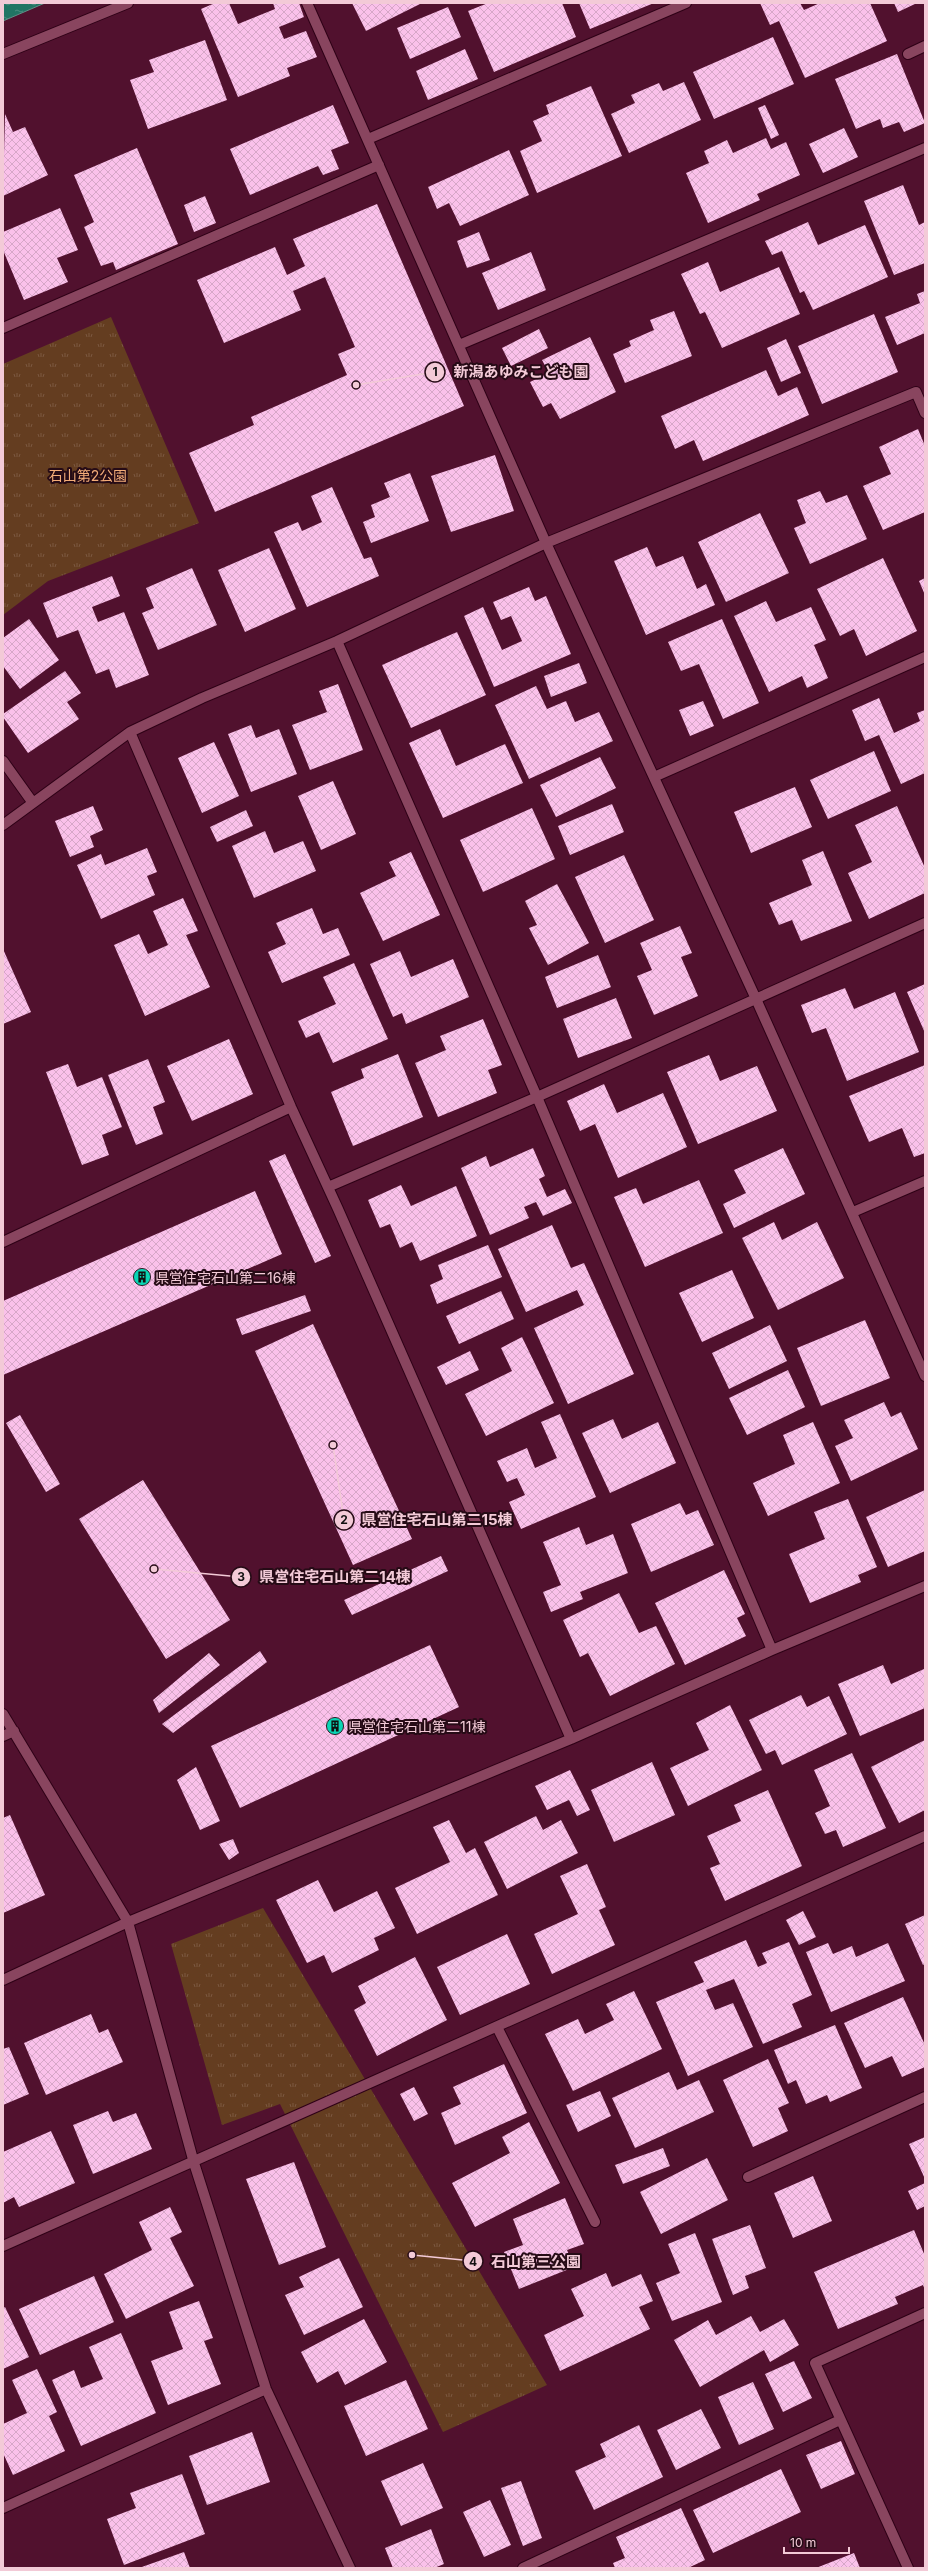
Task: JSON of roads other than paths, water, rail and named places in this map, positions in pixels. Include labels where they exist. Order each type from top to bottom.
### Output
[{"type":"street","points":[[3,54],[128,3]]},
{"type":"street","points":[[307,3],[546,543],[853,1212],[925,1376]]},
{"type":"street","points":[[368,139],[686,3]]},
{"type":"street","points":[[908,54],[925,46]]},
{"type":"street","points":[[459,345],[924,148]]},
{"type":"street","points":[[3,328],[379,165]]},
{"type":"street","points":[[3,825],[130,732],[202,698],[337,641],[546,543],[916,392],[925,413]]},
{"type":"street","points":[[337,641],[537,1097],[772,1650]]},
{"type":"street","points":[[654,777],[925,657]]},
{"type":"street","points":[[130,732],[291,1107],[328,1187],[571,1739]]},
{"type":"street","points":[[3,761],[33,804]]},
{"type":"street","points":[[328,1187],[537,1097],[925,923]]},
{"type":"street","points":[[3,1242],[291,1107]]},
{"type":"street","points":[[853,1212],[925,1182]]},
{"type":"street","points":[[3,1980],[128,1922],[571,1739],[772,1650],[925,1586]]},
{"type":"street","points":[[3,1714],[128,1922],[194,2163],[266,2389],[350,2568]]},
{"type":"street","points":[[3,1736],[14,1731]]},
{"type":"street","points":[[3,2246],[194,2163],[925,1836]]},
{"type":"street","points":[[497,2027],[595,2222]]},
{"type":"street","points":[[748,2177],[925,2097]]},
{"type":"street","points":[[908,2568],[815,2363],[925,2313]]},
{"type":"street","points":[[3,2508],[266,2389]]},
{"type":"street","points":[[523,2568],[840,2420]]},
{"type":"water","points":[[3,3],[45,3],[3,21]]},
{"type":"place","name":"新潟あゆみこども園","points":[[356,385]]},
{"type":"place","name":"県営住宅石山第二16棟","points":[[142,1277]]},
{"type":"place","name":"県営住宅石山第二15棟","points":[[333,1445]]},
{"type":"place","name":"県営住宅石山第二14棟","points":[[154,1569]]},
{"type":"place","name":"県営住宅石山第二11棟","points":[[335,1726]]},
{"type":"place","name":"石山第三公園","points":[[412,2255]]},
{"type":"park label","name":"石山第2公園","points":[[88,475]]}]
